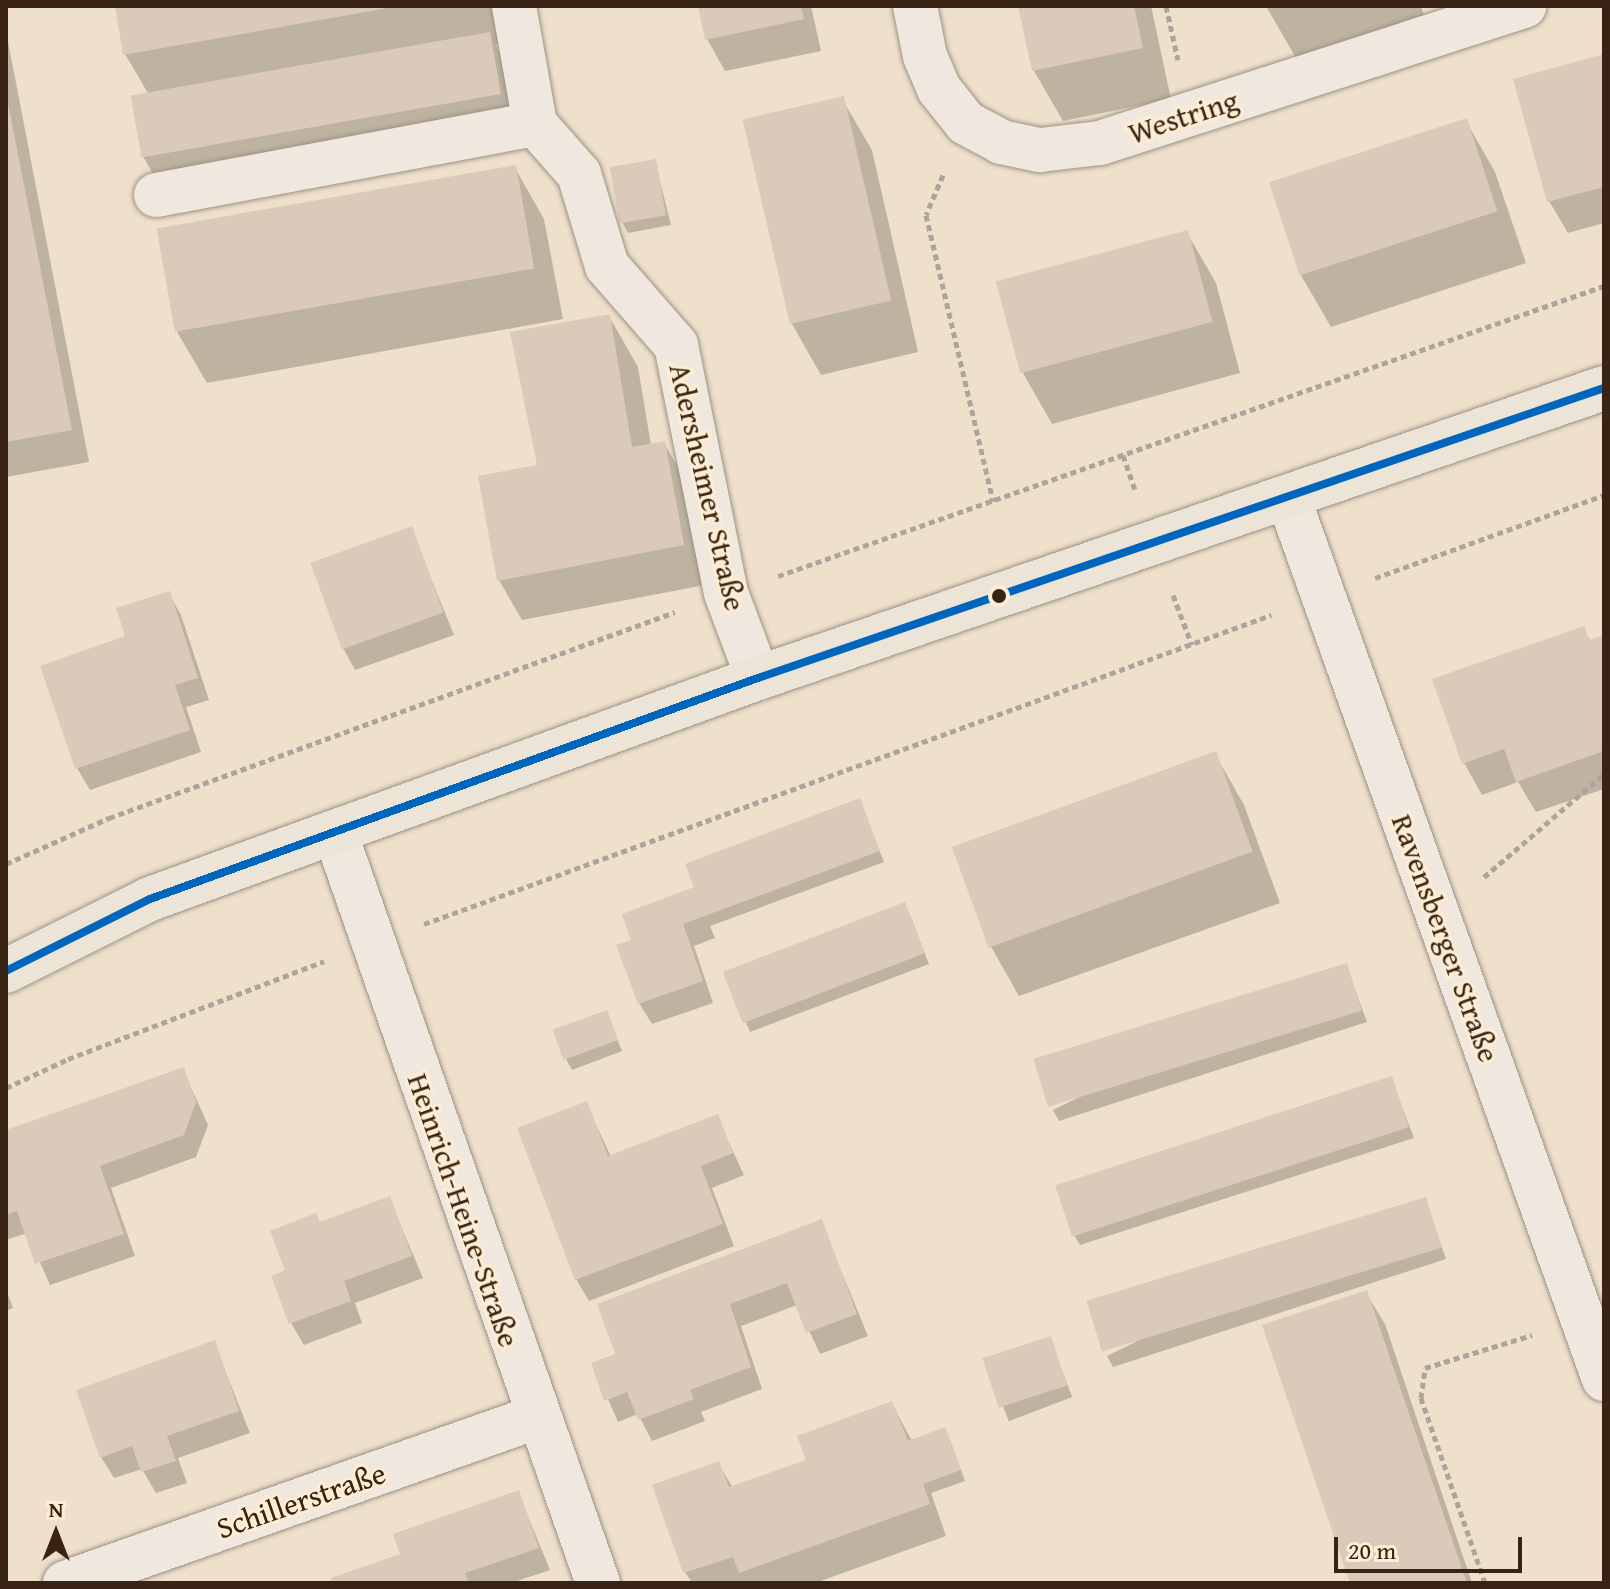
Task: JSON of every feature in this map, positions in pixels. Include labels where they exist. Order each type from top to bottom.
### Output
[{"type":"main road","points":[[6,971],[150,899],[336,835],[758,678],[1604,388]]},
{"type":"street","points":[[156,195],[535,124],[514,6]]},
{"type":"street","name":"Westring","points":[[915,6],[925,56],[939,89],[966,123],[1001,142],[1040,150],[1100,143],[1524,6]]},
{"type":"street","name":"Adersheimer Straße","points":[[535,124],[579,174],[607,266],[676,345],[726,593],[758,678]]},
{"type":"street","name":"Ravensberger Straße","points":[[1288,497],[1604,1379]]},
{"type":"street","name":"Heinrich-Heine-Straße","points":[[336,835],[536,1417],[598,1583]]},
{"type":"street","name":"Schillerstraße","points":[[65,1583],[536,1417]]},
{"type":"path","points":[[966,123],[926,215],[993,501]]},
{"type":"path","points":[[6,864],[109,818],[726,593],[1604,286]]},
{"type":"path","points":[[6,1088],[68,1059],[372,943],[1604,495]]},
{"type":"path","points":[[1438,917],[1604,774]]},
{"type":"path","points":[[1485,1583],[1421,1398],[1425,1368],[1582,1320]]},
{"type":"building","points":[[115,6],[387,6],[388,8],[123,55]]},
{"type":"building","points":[[698,6],[801,6],[804,19],[705,40]]},
{"type":"building","points":[[1018,6],[1134,6],[1143,48],[1032,71]]},
{"type":"building","points":[[490,32],[501,94],[141,157],[131,95]]},
{"type":"building","points":[[1604,54],[1604,187],[1547,202],[1513,79]]},
{"type":"building","points":[[6,93],[72,430],[6,442]]},
{"type":"building","points":[[844,96],[891,301],[790,324],[743,119]]},
{"type":"building","points":[[1467,118],[1497,211],[1299,275],[1269,182]]},
{"type":"building","points":[[656,159],[666,215],[620,223],[610,167]]},
{"type":"building","points":[[516,165],[534,268],[175,332],[157,228]]},
{"type":"building","points":[[1188,230],[1213,322],[1020,373],[996,282]]},
{"type":"building","points":[[610,314],[632,447],[665,441],[684,545],[497,581],[478,476],[537,465],[510,332]]},
{"type":"building","points":[[412,526],[443,612],[342,649],[311,563]]},
{"type":"building","points":[[170,591],[198,678],[175,685],[190,730],[75,769],[40,666],[125,636],[116,608]]},
{"type":"building","points":[[1584,626],[1589,640],[1604,635],[1604,751],[1516,782],[1504,749],[1462,764],[1432,679]]},
{"type":"building","points":[[1216,751],[1253,852],[989,948],[952,847]]},
{"type":"building","points":[[860,798],[880,851],[683,924],[703,981],[638,1004],[616,945],[631,940],[622,914],[694,887],[685,864]]},
{"type":"building","points":[[905,902],[925,953],[743,1023],[723,972]]},
{"type":"building","points":[[1347,963],[1362,1011],[1048,1107],[1033,1059]]},
{"type":"building","points":[[607,1010],[618,1040],[563,1060],[552,1030]]},
{"type":"building","points":[[184,1067],[196,1102],[184,1135],[100,1166],[124,1234],[35,1264],[17,1211],[6,1215],[6,1130]]},
{"type":"building","points":[[1392,1076],[1409,1127],[1072,1237],[1055,1185]]},
{"type":"building","points":[[587,1101],[608,1156],[718,1114],[733,1153],[701,1166],[723,1224],[575,1280],[517,1128]]},
{"type":"building","points":[[390,1196],[412,1256],[344,1281],[351,1301],[289,1324],[271,1276],[285,1270],[270,1231],[316,1213],[320,1222]]},
{"type":"building","points":[[1426,1197],[1441,1248],[1102,1351],[1087,1301]]},
{"type":"building","points":[[822,1219],[857,1314],[806,1333],[787,1283],[730,1304],[751,1367],[690,1390],[694,1399],[638,1420],[627,1392],[604,1401],[591,1363],[615,1354],[597,1304]]},
{"type":"building","points":[[1367,1290],[1467,1583],[1350,1583],[1262,1325]]},
{"type":"building","points":[[1051,1336],[1067,1385],[999,1408],[983,1358]]},
{"type":"building","points":[[215,1340],[239,1411],[167,1436],[176,1461],[141,1472],[132,1446],[100,1458],[76,1390]]},
{"type":"building","points":[[892,1401],[908,1441],[945,1427],[961,1470],[923,1484],[930,1504],[739,1573],[733,1557],[683,1573],[652,1485],[719,1461],[729,1487],[806,1460],[797,1436]]},
{"type":"building","points":[[519,1490],[539,1548],[465,1573],[469,1583],[332,1583],[331,1578],[400,1554],[393,1534]]},
{"type":"transit line","points":[[6,971],[150,899],[758,678],[1604,388]]}]
